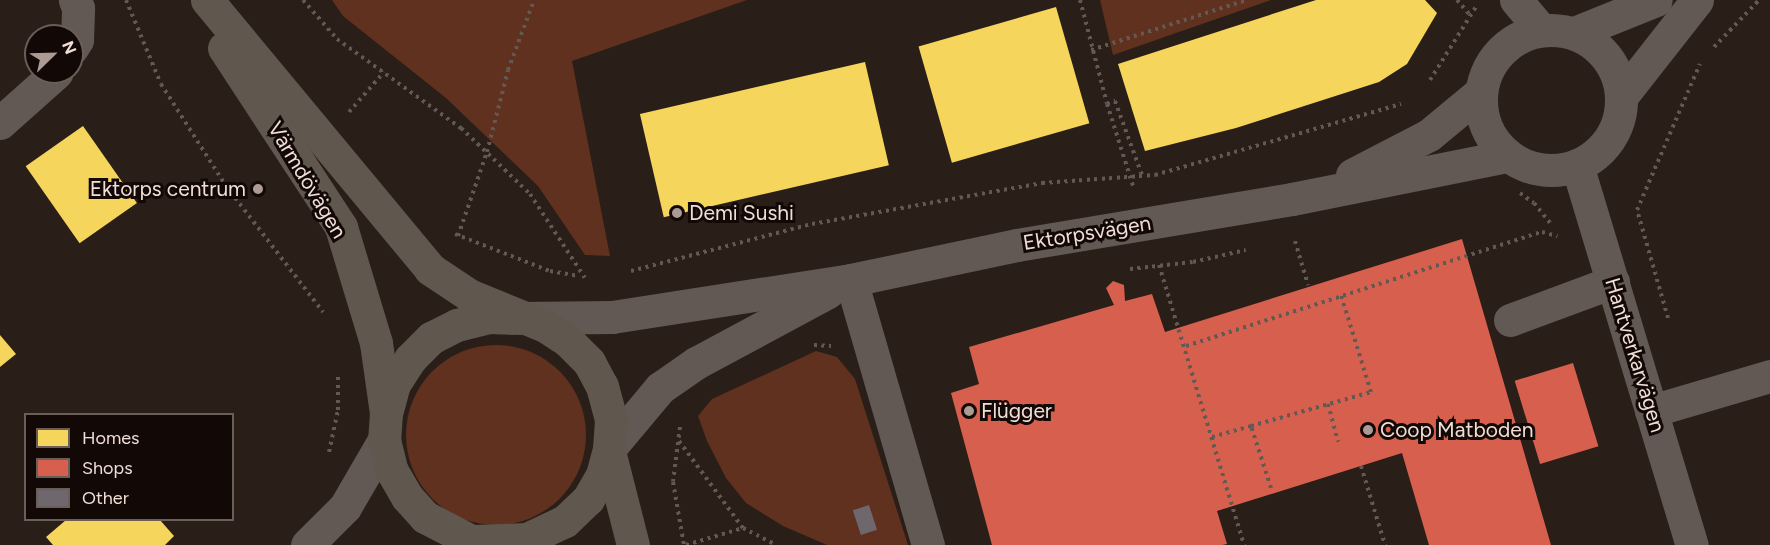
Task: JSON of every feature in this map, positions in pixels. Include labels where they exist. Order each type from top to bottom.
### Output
[{"type":"main road","name":"Värmdövägen","points":[[192,0],[341,227],[369,309],[392,471],[407,497],[432,522],[465,544],[527,539],[565,521],[588,499],[602,475],[609,449],[611,420],[602,386],[589,362],[545,326],[518,318],[469,295],[430,269],[207,0]]},
{"type":"main road","name":"Värmdövägen","points":[[385,426],[394,384],[410,359],[431,338],[456,325],[488,317],[518,318]]},
{"type":"main road","name":"Värmdövägen","points":[[609,449],[633,545]]},
{"type":"street","points":[[75,0],[78,8],[78,24]]},
{"type":"street","points":[[1516,0],[1540,29]]},
{"type":"street","points":[[1574,33],[1656,0]]},
{"type":"street","points":[[1621,97],[1697,0]]},
{"type":"street","points":[[1540,29],[1574,33],[1598,47],[1608,61],[1621,97],[1617,125],[1601,149],[1577,165],[1554,170],[1537,168],[1508,156],[1487,127],[1481,92],[1488,69],[1502,49],[1540,29]]},
{"type":"street","points":[[0,123],[44,84]]},
{"type":"street","name":"Ektorpsvägen","points":[[1324,190],[1429,135],[1481,92]]},
{"type":"street","name":"Ektorpsvägen","points":[[518,318],[612,317],[851,280],[1017,244],[1292,199],[1324,190],[1508,156]]},
{"type":"street","name":"Hantverkarvägen","points":[[1577,165],[1692,545]]},
{"type":"street","points":[[851,280],[928,545]]},
{"type":"street","name":"Ektorpsvägen","points":[[609,449],[660,388],[696,363],[851,280]]},
{"type":"street","points":[[1510,320],[1613,282]]},
{"type":"street","points":[[1651,411],[1770,376]]},
{"type":"street","points":[[307,545],[345,507],[385,426]]},
{"type":"path","points":[[126,0],[161,84],[226,186],[329,320]]},
{"type":"path","points":[[303,0],[337,39],[384,72],[487,152]]},
{"type":"path","points":[[458,236],[487,152],[508,70],[534,0]]},
{"type":"path","points":[[1080,0],[1091,50],[1107,104],[1115,101],[1142,175]]},
{"type":"path","points":[[1091,50],[1247,0]]},
{"type":"path","points":[[1457,0],[1469,14]]},
{"type":"path","points":[[1428,84],[1469,14],[1481,0]]},
{"type":"path","points":[[1709,52],[1759,0]]},
{"type":"path","points":[[1669,322],[1637,210],[1702,60]]},
{"type":"path","points":[[345,117],[384,72]]},
{"type":"path","points":[[621,274],[812,224],[1042,183],[1155,174],[1394,104],[1405,104]]},
{"type":"path","points":[[449,230],[458,236],[550,271],[593,276]]},
{"type":"path","points":[[1186,346],[1542,232],[1562,237]]},
{"type":"path","points":[[1295,241],[1308,285]]},
{"type":"path","points":[[1212,437],[1371,392],[1341,295]]},
{"type":"path","points":[[1180,327],[1244,545]]},
{"type":"path","points":[[333,439],[338,410],[337,369]]},
{"type":"path","points":[[1328,404],[1338,442]]},
{"type":"path","points":[[1251,426],[1271,489]]},
{"type":"path","points":[[679,441],[743,528],[776,545]]},
{"type":"path","points":[[1361,466],[1385,545]]},
{"type":"path","points":[[686,545],[743,528]]},
{"type":"shaded area","points":[[332,0],[747,0],[572,61],[610,256],[585,255],[538,186],[446,98],[343,16]]},
{"type":"shaded area","points":[[1100,0],[1271,0],[1113,55]]},
{"type":"shaded area","points":[[496,345],[514,346],[531,351],[560,371],[580,400],[585,417],[585,453],[580,470],[560,499],[531,519],[514,524],[496,525],[478,524],[461,519],[432,499],[412,470],[407,453],[406,435],[407,417],[412,400],[432,371],[461,351],[478,346]]},
{"type":"shaded area","points":[[816,351],[837,357],[855,379],[908,545],[827,545],[783,526],[746,503],[726,478],[707,441],[698,416],[712,399]]},
{"type":"building: Homes","points":[[1316,0],[1425,0],[1437,13],[1407,64],[1379,82],[1236,128],[1145,151],[1118,64]]},
{"type":"building: Homes","points":[[1056,7],[1089,123],[952,163],[919,46]]},
{"type":"building: Homes","points":[[865,62],[889,165],[664,217],[640,114]]},
{"type":"building: Homes","points":[[83,126],[137,203],[80,243],[26,166]]},
{"type":"building: Homes","points":[[0,335],[16,354],[0,367]]},
{"type":"building: Homes","points":[[65,521],[161,521],[174,536],[165,545],[53,545],[46,537]]},
{"type":"building: Shops","points":[[1462,239],[1551,545],[1429,545],[1402,453],[1217,511],[1227,544],[992,545],[951,393],[979,384],[969,347],[1114,305],[1106,288],[1113,281],[1124,285],[1125,301],[1152,294],[1165,332]]},
{"type":"building: Shops","points":[[1573,363],[1598,446],[1540,464],[1515,381]]},
{"type":"building: Other","points":[[869,505],[877,530],[861,535],[853,510]]},
{"type":"place","name":"Ektorps centrum","points":[[258,189]]},
{"type":"place","name":"Demi Sushi","points":[[677,213]]},
{"type":"place","name":"Flügger","points":[[969,411]]},
{"type":"place","name":"Coop Matboden","points":[[1368,430]]}]
